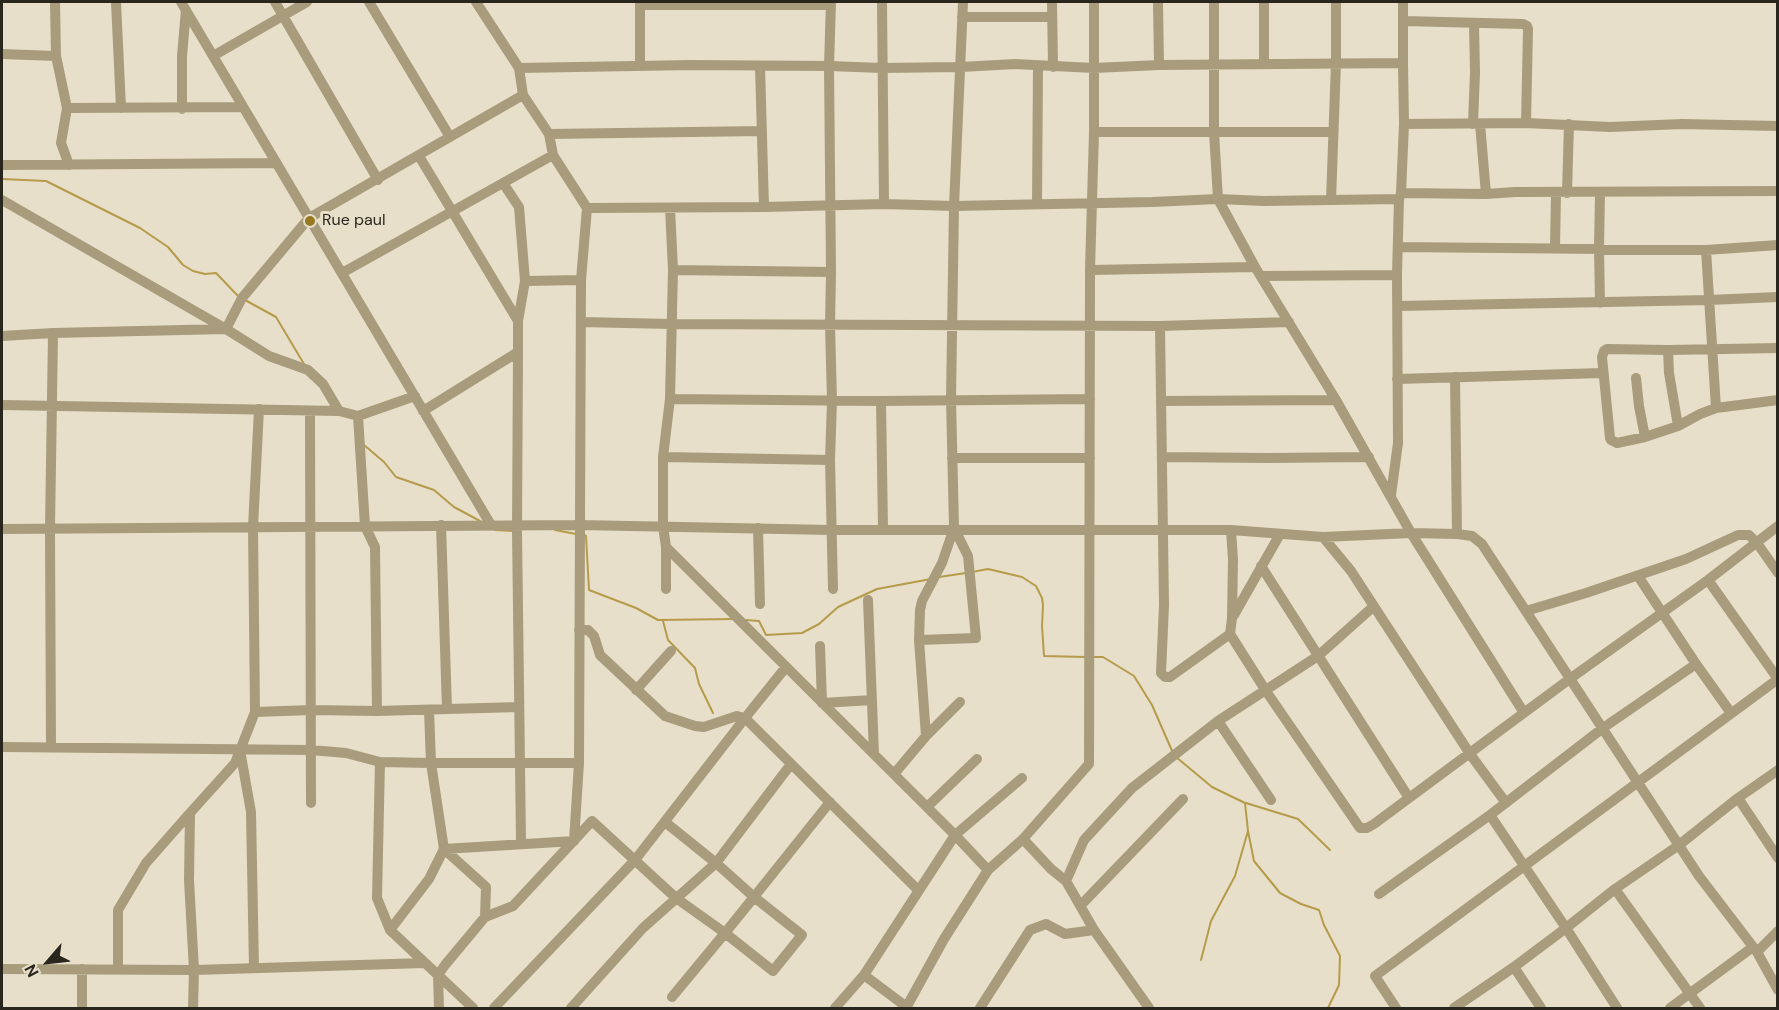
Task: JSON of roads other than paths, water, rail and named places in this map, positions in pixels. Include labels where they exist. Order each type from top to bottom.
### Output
[{"type":"street","points":[[55,2],[57,56],[66,108],[61,143],[69,165]]},
{"type":"street","points":[[116,2],[121,108]]},
{"type":"street","points":[[275,2],[378,180]]},
{"type":"street","points":[[213,56],[307,2]]},
{"type":"street","points":[[369,2],[450,137]]},
{"type":"street","points":[[476,2],[519,68],[523,95],[549,134],[553,155],[586,208],[580,322],[579,762],[574,842]]},
{"type":"street","points":[[882,2],[884,204]]},
{"type":"street","points":[[926,736],[919,640],[920,610],[922,601],[939,570],[954,528],[951,399],[954,206],[963,2]]},
{"type":"street","points":[[1052,2],[1053,67]]},
{"type":"street","points":[[864,975],[907,1008],[944,939],[988,870],[1023,839],[1089,764],[1090,270],[1094,132],[1094,2]]},
{"type":"street","points":[[1158,2],[1159,65]]},
{"type":"street","points":[[1214,2],[1214,132],[1218,199],[1258,272],[1336,400],[1411,533],[1524,713]]},
{"type":"street","points":[[1264,2],[1264,64]]},
{"type":"street","points":[[1331,200],[1336,2]]},
{"type":"street","points":[[1391,495],[1398,453],[1397,275],[1404,124],[1403,2]]},
{"type":"street","points":[[640,65],[640,3],[831,3],[829,66],[832,401],[830,460],[833,589]]},
{"type":"street","points":[[182,109],[183,6]]},
{"type":"street","points":[[183,6],[491,525]]},
{"type":"street","points":[[962,17],[1052,17]]},
{"type":"street","points":[[1403,21],[1523,24],[1527,26],[1526,123]]},
{"type":"street","points":[[1474,23],[1476,124],[1486,194]]},
{"type":"street","points":[[2,54],[57,56]]},
{"type":"street","points":[[519,68],[640,65],[882,68],[1015,64],[1094,68],[1159,65],[1403,63]]},
{"type":"street","points":[[760,66],[764,207]]},
{"type":"street","points":[[1037,204],[1038,66]]},
{"type":"street","points":[[226,329],[242,298],[309,218],[523,95]]},
{"type":"street","points":[[66,108],[243,107]]},
{"type":"street","points":[[1404,124],[1526,123],[1610,127],[1682,124],[1778,126]]},
{"type":"street","points":[[1568,192],[1569,124]]},
{"type":"street","points":[[549,134],[762,131]]},
{"type":"street","points":[[1094,132],[1333,132]]},
{"type":"street","points":[[342,273],[553,155]]},
{"type":"street","points":[[419,156],[518,321]]},
{"type":"street","points":[[2,165],[276,163]]},
{"type":"street","points":[[502,183],[519,207],[525,281],[518,321],[517,525],[521,843]]},
{"type":"street","points":[[586,208],[884,204],[954,206],[1218,199],[1331,200],[1568,192],[1778,191]]},
{"type":"street","points":[[1555,248],[1556,193]]},
{"type":"street","points":[[1600,193],[1600,303]]},
{"type":"street","points":[[2,200],[269,356],[308,370],[323,384],[339,411]]},
{"type":"street","points":[[666,589],[663,457],[670,399],[673,270],[670,208]]},
{"type":"street","points":[[1398,247],[1706,250],[1778,245]]},
{"type":"street","points":[[1706,250],[1716,408]]},
{"type":"street","points":[[673,270],[831,272]]},
{"type":"street","points":[[1090,270],[1397,275]]},
{"type":"street","points":[[525,281],[581,280]]},
{"type":"street","points":[[1398,306],[1778,297]]},
{"type":"street","points":[[580,322],[1160,326],[1289,322]]},
{"type":"street","points":[[1160,326],[1164,604],[1161,673],[1165,677],[1170,677],[1230,634]]},
{"type":"street","points":[[2,336],[226,329]]},
{"type":"street","points":[[51,747],[50,529],[53,333]]},
{"type":"street","points":[[1778,348],[1607,349],[1602,357],[1611,440],[1617,443],[1678,426],[1703,412],[1716,408],[1778,400]]},
{"type":"street","points":[[1668,350],[1669,373],[1678,426]]},
{"type":"street","points":[[423,411],[518,352]]},
{"type":"street","points":[[1397,379],[1603,373]]},
{"type":"street","points":[[1455,377],[1457,534]]},
{"type":"street","points":[[1636,378],[1645,437]]},
{"type":"street","points":[[2,405],[339,411],[358,416],[415,396]]},
{"type":"street","points":[[670,399],[881,401],[1090,399]]},
{"type":"street","points":[[1161,401],[1336,400]]},
{"type":"street","points":[[881,401],[883,529]]},
{"type":"street","points":[[118,969],[118,910],[146,863],[235,763],[255,712],[253,527],[259,409]]},
{"type":"street","points":[[310,411],[311,803]]},
{"type":"street","points":[[358,416],[365,526],[375,547],[377,711]]},
{"type":"street","points":[[663,457],[830,460]]},
{"type":"street","points":[[1162,457],[1369,457]]},
{"type":"street","points":[[952,458],[1090,459]]},
{"type":"street","points":[[441,525],[447,709]]},
{"type":"street","points":[[2,529],[579,525],[831,530],[954,528],[1231,530],[1323,537],[1411,533],[1472,536],[1482,544],[1699,876],[1755,950],[1778,990]]},
{"type":"street","points":[[1231,530],[1233,560],[1230,634],[1266,691],[1360,828],[1368,828],[1708,580],[1778,526]]},
{"type":"street","points":[[758,528],[760,604]]},
{"type":"street","points":[[919,640],[976,638],[968,556],[954,528]]},
{"type":"street","points":[[1232,618],[1280,534]]},
{"type":"street","points":[[1526,611],[1686,559],[1738,534],[1749,535],[1778,573]]},
{"type":"street","points":[[1323,537],[1351,571],[1470,754],[1506,803]]},
{"type":"street","points":[[666,547],[988,870]]},
{"type":"street","points":[[1261,566],[1409,798]]},
{"type":"street","points":[[1638,576],[1731,714]]},
{"type":"street","points":[[1396,1008],[1375,976],[1778,679],[1708,580]]},
{"type":"street","points":[[868,600],[874,754]]},
{"type":"street","points":[[1066,881],[1084,840],[1132,789],[1218,721],[1318,656],[1374,606]]},
{"type":"street","points":[[579,630],[588,630],[594,636],[600,655],[665,716],[704,727],[737,716],[745,718],[918,890]]},
{"type":"street","points":[[820,646],[822,703]]},
{"type":"street","points":[[636,690],[671,651]]},
{"type":"street","points":[[1378,894],[1490,815],[1603,728],[1696,664]]},
{"type":"street","points":[[494,1008],[635,860],[786,667]]},
{"type":"street","points":[[822,703],[872,700]]},
{"type":"street","points":[[894,774],[926,736],[960,702]]},
{"type":"street","points":[[255,712],[519,707]]},
{"type":"street","points":[[390,930],[429,879],[444,849],[432,763],[429,710]]},
{"type":"street","points":[[1218,721],[1271,800]]},
{"type":"street","points":[[2,747],[311,750],[346,753],[380,762],[579,762]]},
{"type":"street","points":[[240,749],[251,812],[254,968]]},
{"type":"street","points":[[927,807],[977,759]]},
{"type":"street","points":[[380,762],[377,898],[390,930],[473,1008]]},
{"type":"street","points":[[571,1008],[643,928],[716,862],[791,764]]},
{"type":"street","points":[[1455,1008],[1467,1005],[1615,889],[1778,770]]},
{"type":"street","points":[[835,1008],[864,975],[955,835],[1022,778]]},
{"type":"street","points":[[1738,798],[1774,844],[1778,858]]},
{"type":"street","points":[[1081,905],[1183,799]]},
{"type":"street","points":[[672,997],[830,802]]},
{"type":"street","points":[[190,813],[189,880],[194,970],[193,1008]]},
{"type":"street","points":[[1490,815],[1617,1008]]},
{"type":"street","points":[[439,1008],[438,975],[485,917],[513,906],[592,821],[676,898],[773,971],[802,935],[665,822]]},
{"type":"street","points":[[1023,839],[1051,869],[1066,881],[1094,930],[1149,1008]]},
{"type":"street","points":[[444,849],[521,843],[574,842]]},
{"type":"street","points":[[444,849],[486,887],[485,917]]},
{"type":"street","points":[[1615,889],[1700,1008]]},
{"type":"street","points":[[980,1008],[1030,930],[1046,924],[1065,934],[1094,930]]},
{"type":"street","points":[[1670,1008],[1755,950],[1778,931]]},
{"type":"street","points":[[2,969],[194,970],[425,963]]},
{"type":"street","points":[[1514,967],[1541,1008]]},
{"type":"street","points":[[82,969],[82,1008]]},
{"type":"waterway","points":[[2,179],[46,181],[140,228],[168,247],[183,265],[193,271],[205,274],[216,273],[238,296]]},
{"type":"waterway","points":[[245,300],[276,317],[304,364]]},
{"type":"waterway","points":[[364,445],[384,462],[396,477],[434,490],[454,507],[480,521]]},
{"type":"waterway","points":[[495,530],[513,531]]},
{"type":"waterway","points":[[555,530],[576,534]]},
{"type":"waterway","points":[[584,535],[586,536],[589,590],[636,608],[658,620],[734,619]]},
{"type":"waterway","points":[[972,572],[988,569],[1022,577],[1036,586],[1043,605],[1044,656],[1085,657]]},
{"type":"waterway","points":[[939,577],[966,573]]},
{"type":"waterway","points":[[746,620],[759,621],[766,635],[802,633],[819,624],[838,607],[877,589],[931,579]]},
{"type":"waterway","points":[[663,621],[668,640],[695,668],[699,684],[713,713]]},
{"type":"waterway","points":[[1093,657],[1103,657],[1134,676],[1152,705],[1173,753]]},
{"type":"waterway","points":[[1176,757],[1212,787],[1245,803],[1254,861],[1280,893],[1319,910],[1340,956],[1339,985],[1328,1008]]},
{"type":"waterway","points":[[1246,803],[1298,819],[1330,850]]},
{"type":"waterway","points":[[1201,960],[1211,921],[1235,876],[1248,831]]},
{"type":"place","name":"Rue paul","points":[[310,221]]}]
